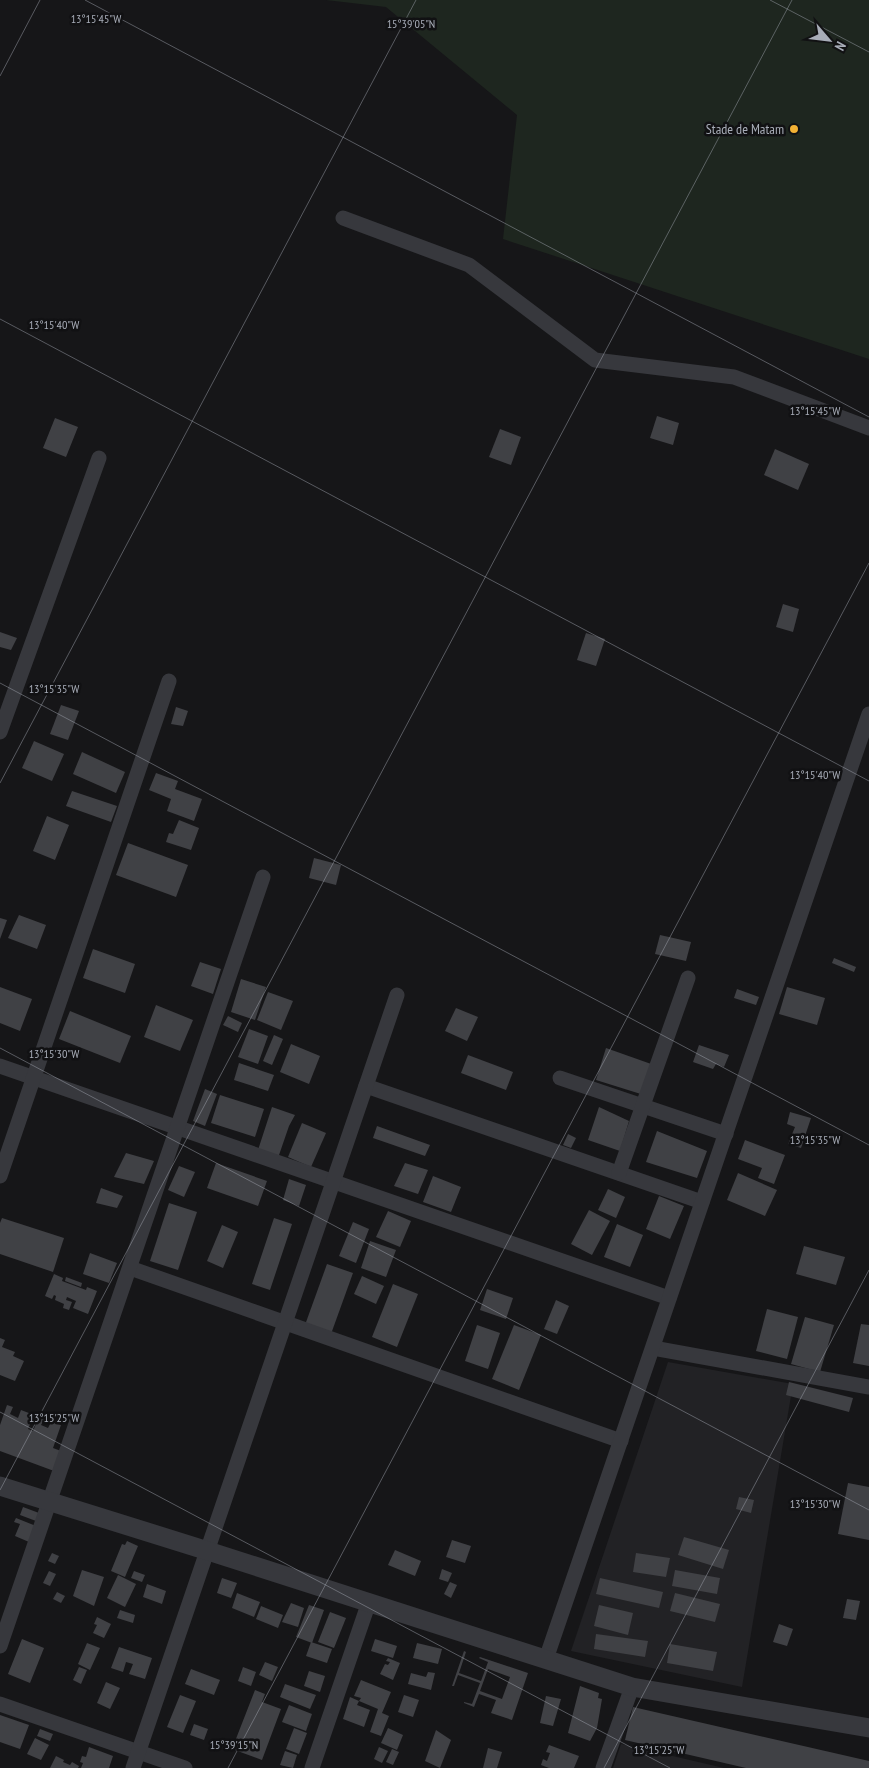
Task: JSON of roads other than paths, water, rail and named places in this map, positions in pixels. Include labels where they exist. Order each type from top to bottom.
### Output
[{"type":"street","points":[[343,218],[468,265],[595,360],[734,377],[869,428]]},
{"type":"street","points":[[0,732],[99,458]]},
{"type":"street","points":[[0,1176],[169,681]]},
{"type":"street","points":[[546,1659],[869,714]]},
{"type":"street","points":[[0,1646],[263,877]]},
{"type":"street","points":[[619,1173],[688,978]]},
{"type":"street","points":[[134,1768],[397,995]]},
{"type":"street","points":[[0,1066],[670,1298]]},
{"type":"street","points":[[560,1078],[726,1134]]},
{"type":"street","points":[[366,1086],[702,1202]]},
{"type":"street","points":[[130,1268],[621,1441]]},
{"type":"street","points":[[652,1348],[869,1387]]},
{"type":"street","points":[[0,1486],[208,1550],[632,1687],[869,1728]]},
{"type":"street","points":[[312,1768],[369,1602]]},
{"type":"street","points":[[603,1768],[632,1687]]},
{"type":"street","points":[[0,1704],[185,1768]]},
{"type":"place","name":"Stade de Matam","points":[[794,129]]}]
